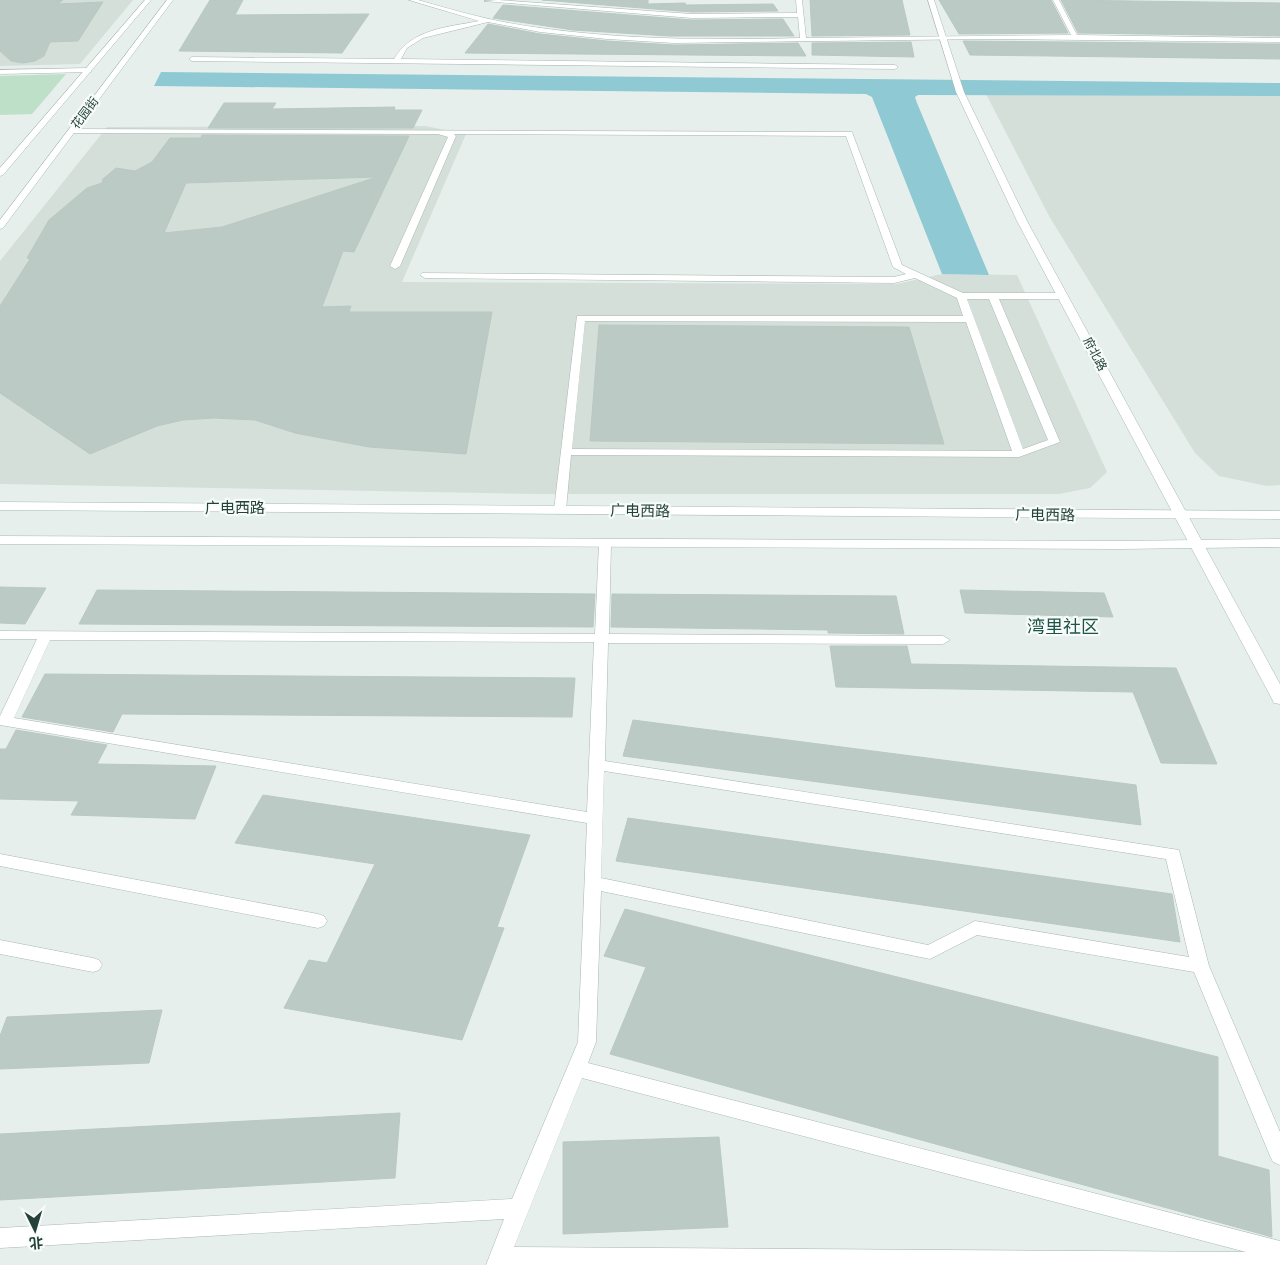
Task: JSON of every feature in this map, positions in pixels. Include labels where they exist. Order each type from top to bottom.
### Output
[{"type":"main road","name":"花园街","points":[[0,173],[148,0]]},
{"type":"main road","name":"花园街","points":[[0,226],[170,0]]},
{"type":"main road","name":"府北路","points":[[931,0],[954,78],[1022,221],[1280,699]]},
{"type":"main road","points":[[0,72],[88,70]]},
{"type":"main road","name":"广电西路","points":[[0,506],[1182,516],[1280,515]]},
{"type":"main road","name":"广电西路","points":[[0,540],[605,543],[1280,542]]},
{"type":"lane","points":[[412,0],[489,20],[542,30],[622,37],[709,41],[943,37],[1280,40]]},
{"type":"lane","points":[[554,5],[588,0]]},
{"type":"lane","points":[[799,0],[802,40]]},
{"type":"lane","points":[[1056,0],[1075,37]]},
{"type":"lane","points":[[487,1],[692,16],[800,15]]},
{"type":"lane","points":[[397,60],[405,47],[418,40],[438,32],[489,20]]},
{"type":"lane","points":[[192,58],[895,67]]},
{"type":"lane","points":[[72,131],[849,134],[898,266],[961,296],[1063,296]]},
{"type":"lane","points":[[395,266],[452,136],[438,132]]},
{"type":"lane","points":[[425,275],[894,280],[916,275]]},
{"type":"lane","points":[[961,296],[1018,454]]},
{"type":"lane","points":[[565,452],[1018,454],[1054,442],[993,296]]},
{"type":"lane","points":[[560,510],[580,318],[969,319]]},
{"type":"lane","points":[[605,543],[587,1042],[498,1261],[1280,1263]]},
{"type":"lane","points":[[0,634],[943,640]]},
{"type":"lane","points":[[46,634],[5,721],[595,819]]},
{"type":"lane","points":[[597,765],[1173,854],[1200,966],[1280,1156]]},
{"type":"lane","points":[[0,860],[318,921]]},
{"type":"lane","points":[[593,883],[930,952],[975,928],[1200,966]]},
{"type":"lane","points":[[0,947],[93,966]]},
{"type":"lane","points":[[576,1068],[1280,1251]]},
{"type":"lane","points":[[0,1238],[519,1208]]},
{"type":"shaded area","points":[[27,0],[133,0],[80,64],[0,66],[0,20]]},
{"type":"shaded area","points":[[986,94],[1280,96],[1280,485],[1267,486],[1219,476],[1195,453],[1049,216]]},
{"type":"shaded area","points":[[425,126],[466,134],[402,282],[897,284],[942,274],[1017,275],[1107,472],[1090,488],[1059,494],[537,494],[0,484],[0,261],[107,127]]},
{"type":"green space","points":[[66,74],[32,114],[0,115],[0,76]]},
{"type":"water","points":[[161,72],[1280,83],[1280,96],[918,95],[915,97],[917,103],[989,275],[942,274],[872,97],[866,94],[154,86]]},
{"type":"building","points":[[0,0],[63,0],[58,4],[103,2],[78,41],[50,42],[44,56],[35,61],[23,63],[11,61],[0,51]]},
{"type":"building","points":[[210,0],[243,0],[235,15],[369,14],[342,53],[179,51]]},
{"type":"building","points":[[542,0],[648,0],[648,4],[685,3],[686,5],[773,4],[778,11],[692,12]]},
{"type":"building","points":[[810,0],[902,0],[910,35],[812,36]]},
{"type":"building","points":[[939,0],[1051,0],[1068,33],[959,34]]},
{"type":"building","points":[[1061,0],[1280,3],[1280,36],[1078,33]]},
{"type":"building","points":[[503,5],[692,20],[783,19],[794,36],[670,36],[573,30],[493,18]]},
{"type":"building","points":[[488,24],[540,34],[607,41],[674,45],[798,43],[806,56],[465,53]]},
{"type":"building","points":[[963,41],[1280,44],[1280,59],[970,55]]},
{"type":"building","points":[[911,42],[914,57],[812,55],[812,43]]},
{"type":"building","points":[[224,103],[276,103],[272,109],[395,107],[394,110],[422,110],[413,128],[208,128]]},
{"type":"building","points":[[202,135],[409,136],[354,252],[343,251],[322,307],[351,306],[349,312],[492,312],[466,454],[369,447],[295,433],[255,420],[214,418],[183,420],[157,426],[90,454],[0,393],[0,306],[30,259],[27,258],[49,220],[87,188],[102,183],[103,179],[116,168],[135,171],[152,162],[170,138],[201,138]],"holes":[[[377,177],[222,227],[164,233],[186,183]]]},
{"type":"building","points":[[599,325],[909,327],[944,444],[590,441]]},
{"type":"building","points":[[0,587],[46,588],[25,624],[0,623]]},
{"type":"building","points":[[97,590],[595,594],[593,627],[79,624]]},
{"type":"building","points":[[960,590],[1104,593],[1113,617],[965,613]]},
{"type":"building","points":[[612,594],[896,596],[904,634],[828,633],[828,630],[611,627]]},
{"type":"building","points":[[830,646],[907,646],[911,664],[1176,668],[1217,764],[1161,763],[1133,692],[836,687]]},
{"type":"building","points":[[45,674],[575,678],[572,717],[122,714],[113,732],[22,717]]},
{"type":"building","points":[[633,720],[1136,785],[1141,825],[623,756]]},
{"type":"building","points":[[16,730],[107,745],[97,764],[216,766],[195,819],[71,815],[79,801],[0,799],[0,749],[6,749]]},
{"type":"building","points":[[263,795],[530,835],[497,927],[504,928],[462,1040],[284,1008],[309,960],[327,963],[375,864],[235,843]]},
{"type":"building","points":[[628,818],[1172,894],[1180,942],[616,861]]},
{"type":"building","points":[[625,909],[1218,1057],[1218,1156],[1269,1170],[1272,1237],[610,1054],[646,967],[604,956]]},
{"type":"building","points":[[162,1010],[149,1063],[0,1069],[0,1036],[7,1017]]},
{"type":"building","points":[[400,1113],[395,1178],[0,1200],[0,1134]]},
{"type":"building","points":[[719,1137],[728,1227],[563,1234],[563,1142]]},
{"type":"district","name":"湾里社区","points":[[1063,627]]}]
